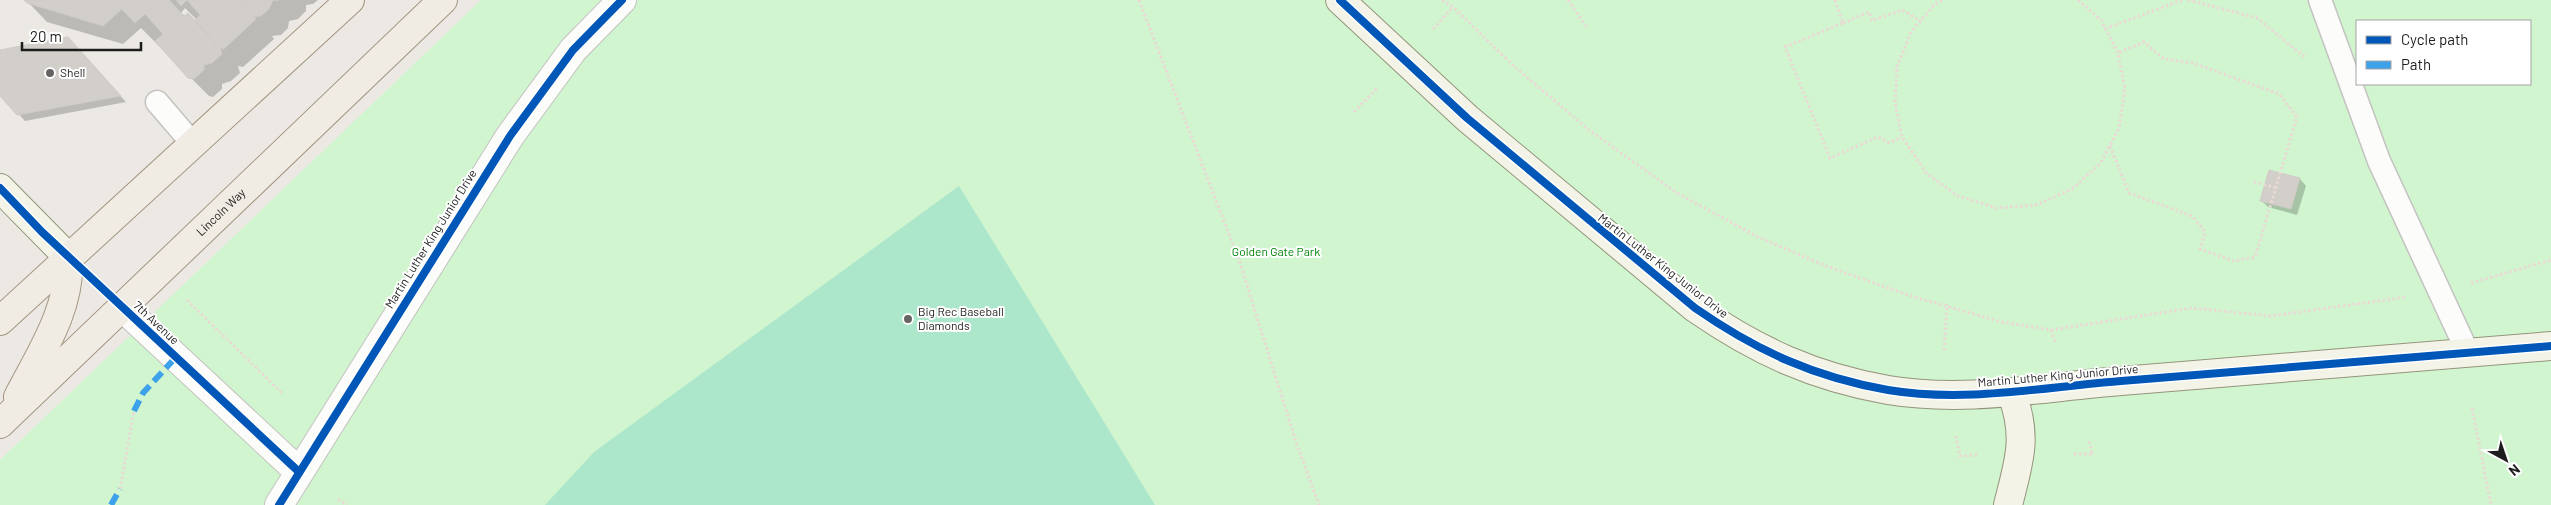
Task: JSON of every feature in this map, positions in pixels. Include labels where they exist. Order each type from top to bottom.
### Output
[{"type":"main road","points":[[0,321],[350,0]]},
{"type":"main road","name":"Lincoln Way","points":[[4,420],[443,0]]},
{"type":"main road","points":[[4,420],[52,332],[60,310],[69,273],[68,257]]},
{"type":"street","name":"Martin Luther King Junior Drive","points":[[279,505],[298,471],[510,136],[573,50],[622,0]]},
{"type":"street","name":"Martin Luther King Junior Drive","points":[[1340,0],[1467,118],[1667,286],[1731,333],[1770,354],[1804,368],[1855,383],[1890,390],[1926,394],[2012,394],[2092,383],[2551,346]]},
{"type":"street","points":[[0,188],[68,257]]},
{"type":"street","name":"7th Avenue","points":[[122,307],[298,471]]},
{"type":"street","points":[[2008,505],[2020,454],[2022,433],[2020,414],[2012,394]]},
{"type":"lane","points":[[2320,0],[2379,161],[2468,353]]},
{"type":"lane","points":[[157,102],[192,144]]},
{"type":"path","points":[[1139,0],[1240,263],[1297,445],[1319,505]]},
{"type":"path","points":[[1444,1],[1450,0]]},
{"type":"path","points":[[1568,0],[1588,29]]},
{"type":"path","points":[[1835,0],[1843,22]]},
{"type":"path","points":[[1942,0],[1935,4],[1911,32],[1897,67],[1895,103],[1902,137],[1927,174],[1958,196],[1997,208],[2036,205],[2072,189],[2101,163],[2120,128],[2125,89],[2118,53],[2100,20],[2078,0]]},
{"type":"path","points":[[2105,29],[2182,0]]},
{"type":"path","points":[[2188,0],[2257,18],[2310,61]]},
{"type":"path","points":[[1444,1],[1453,7],[1516,68],[1589,130],[1677,193],[1758,237],[1826,266],[1911,296],[1947,304],[2002,322],[2051,330],[2191,308],[2271,316],[2440,292],[2551,260]]},
{"type":"path","points":[[1433,29],[1453,7]]},
{"type":"path","points":[[1902,137],[1889,143],[1878,137],[1830,158],[1784,47],[1869,12],[1872,21],[1902,10],[1921,20]]},
{"type":"path","points":[[2110,146],[2129,194],[2192,216],[2205,232],[2200,249],[2234,261],[2255,258],[2297,117],[2278,94],[2193,63],[2164,59],[2144,42],[2118,53]]},
{"type":"path","points":[[1354,112],[1377,88]]},
{"type":"path","points":[[2254,182],[2277,188]]},
{"type":"path","points":[[187,300],[283,394]]},
{"type":"path","points":[[1944,350],[1947,304]]},
{"type":"path","points":[[2051,330],[2056,344]]},
{"type":"path","points":[[2472,408],[2491,505]]},
{"type":"path","points":[[120,489],[134,411]]},
{"type":"path","points":[[1956,436],[1960,456],[1979,455]]},
{"type":"path","points":[[2074,454],[2092,454],[2088,438]]},
{"type":"path","points":[[338,499],[347,505]]},
{"type":"green space","name":"Golden Gate Park","points":[[481,0],[2551,0],[2551,505],[0,505],[0,460]]},
{"type":"green space","name":"Big Rec Baseball Diamonds","points":[[959,186],[1155,505],[545,505],[594,452]]},
{"type":"building","points":[[24,0],[113,0],[122,9],[103,26],[27,3]]},
{"type":"building","points":[[113,0],[169,0],[184,16],[188,13],[220,48],[222,54],[212,63],[204,65],[204,70],[194,79],[188,78],[155,41],[163,34],[145,14],[135,23]]},
{"type":"building","points":[[176,0],[187,0],[181,6]]},
{"type":"building","points":[[187,0],[239,0],[256,19],[224,49],[220,48],[195,20],[200,15]]},
{"type":"building","points":[[239,0],[273,0],[269,9],[261,16],[254,17]]},
{"type":"building","name":"Shell","points":[[68,37],[121,96],[17,115],[0,96],[0,50]]},
{"type":"building","points":[[2269,170],[2300,178],[2291,209],[2260,201]]},
{"type":"marked path","points":[[134,411],[143,393],[176,357]]},
{"type":"marked path","points":[[111,505],[120,489]]},
{"type":"cycle path","points":[[279,505],[510,136],[573,50],[622,0]]},
{"type":"cycle path","points":[[1340,0],[1467,118],[1695,308],[1764,349],[1811,370],[1835,378],[1861,385],[1917,394],[2004,393],[2121,381],[2551,346]]},
{"type":"cycle path","points":[[0,188],[42,232],[298,471]]},
{"type":"place","name":"Shell","points":[[50,73]]},
{"type":"place","name":"Big Rec Baseball Diamonds","points":[[908,319]]}]
